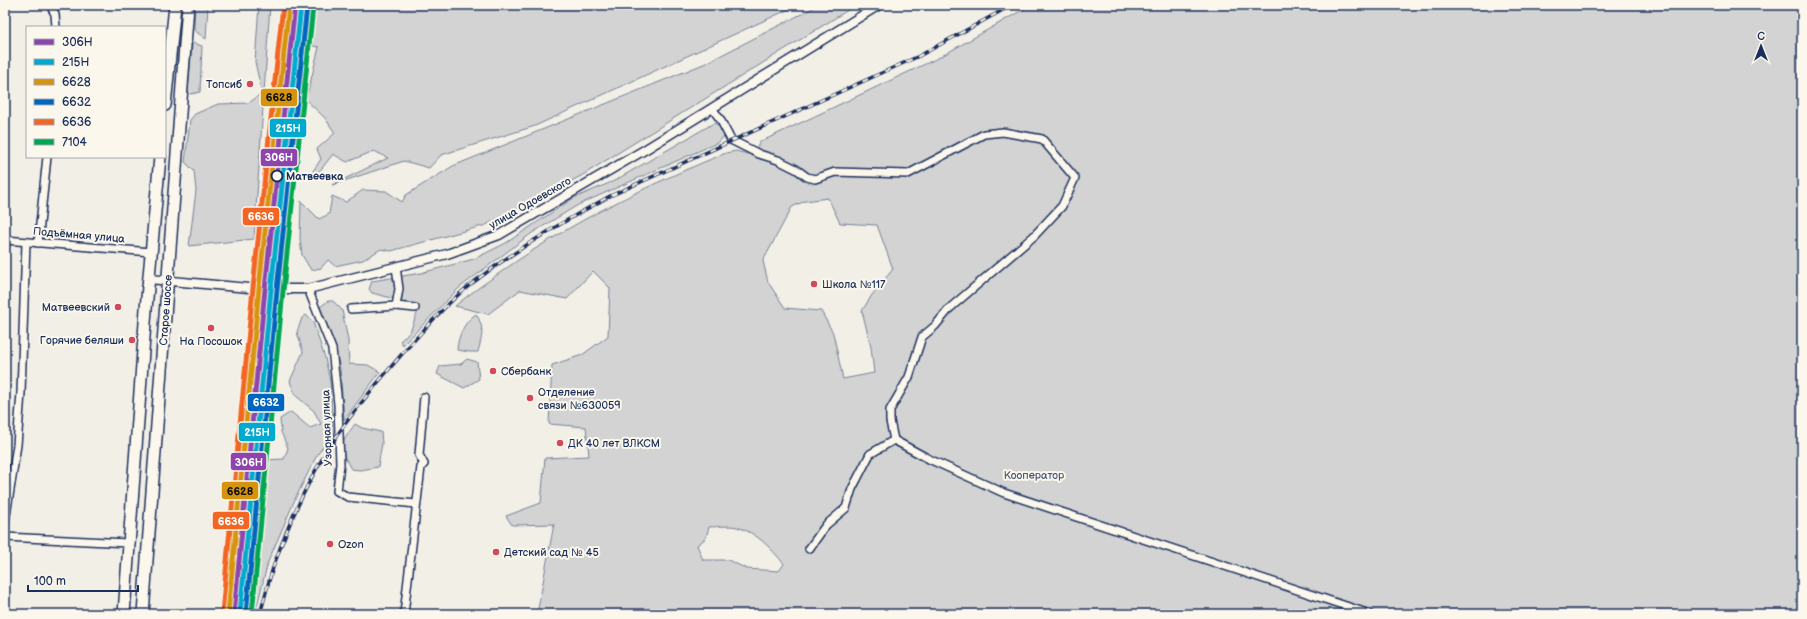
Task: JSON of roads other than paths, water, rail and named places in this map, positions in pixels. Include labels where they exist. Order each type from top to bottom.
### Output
[{"type":"highway","points":[[166,95],[175,5]]},
{"type":"highway","name":"Старое шоссе","points":[[143,614],[188,5]]},
{"type":"highway","name":"Старое шоссе","points":[[124,614],[128,543],[160,158]]},
{"type":"highway","points":[[128,543],[148,543]]},
{"type":"street","points":[[50,5],[55,14],[56,26]]},
{"type":"street","name":"улица Одоевского","points":[[149,279],[260,289],[308,289],[447,254],[499,235],[646,149],[879,5]]},
{"type":"street","points":[[712,108],[720,119],[731,140],[759,154],[778,160],[796,169],[807,177],[815,179],[835,172],[908,174],[984,134],[1004,132],[1042,139],[1075,178],[1062,206],[1034,236],[950,308],[935,326],[922,337],[907,382],[890,410],[890,421],[894,440],[929,459],[1004,493],[1370,614]]},
{"type":"street","points":[[38,243],[47,158]]},
{"type":"street","name":"Подъёмная улица","points":[[5,240],[151,252]]},
{"type":"street","points":[[5,522],[17,445],[21,393],[26,242]]},
{"type":"street","points":[[396,267],[399,289],[396,306]]},
{"type":"street","name":"Узорная улица","points":[[308,289],[332,349],[338,404],[340,464],[337,490],[348,497],[416,504]]},
{"type":"street","points":[[351,309],[396,306],[415,308]]},
{"type":"street","points":[[404,614],[421,466],[424,464],[419,455],[424,398]]},
{"type":"street","points":[[809,549],[826,525],[846,508],[852,489],[870,454],[894,440]]},
{"type":"street","points":[[5,537],[128,543]]},
{"type":"railway","points":[[260,614],[273,568],[288,528],[310,480],[328,449],[353,413],[402,354],[440,312],[465,289],[536,239],[610,196],[919,56],[1012,5]]},
{"type":"place","name":"Топсиб","points":[[250,84]]},
{"type":"place","name":"Матвеевка","points":[[277,176]]},
{"type":"place","name":"Школа №117","points":[[814,284]]},
{"type":"place","name":"Матвеевский","points":[[118,307]]},
{"type":"place","name":"На Посошок","points":[[211,328]]},
{"type":"place","name":"Горячие беляши","points":[[132,340]]},
{"type":"place","name":"Сбербанк","points":[[493,371]]},
{"type":"place","name":"Отделение связи №630059","points":[[530,398]]},
{"type":"place","name":"ДК 40 лет ВЛКСМ","points":[[560,443]]},
{"type":"place","name":"Ozon","points":[[330,544]]},
{"type":"place","name":"Детский сад № 45","points":[[496,552]]},
{"type":"park label","name":"Кооператор","points":[[1034,475]]}]
